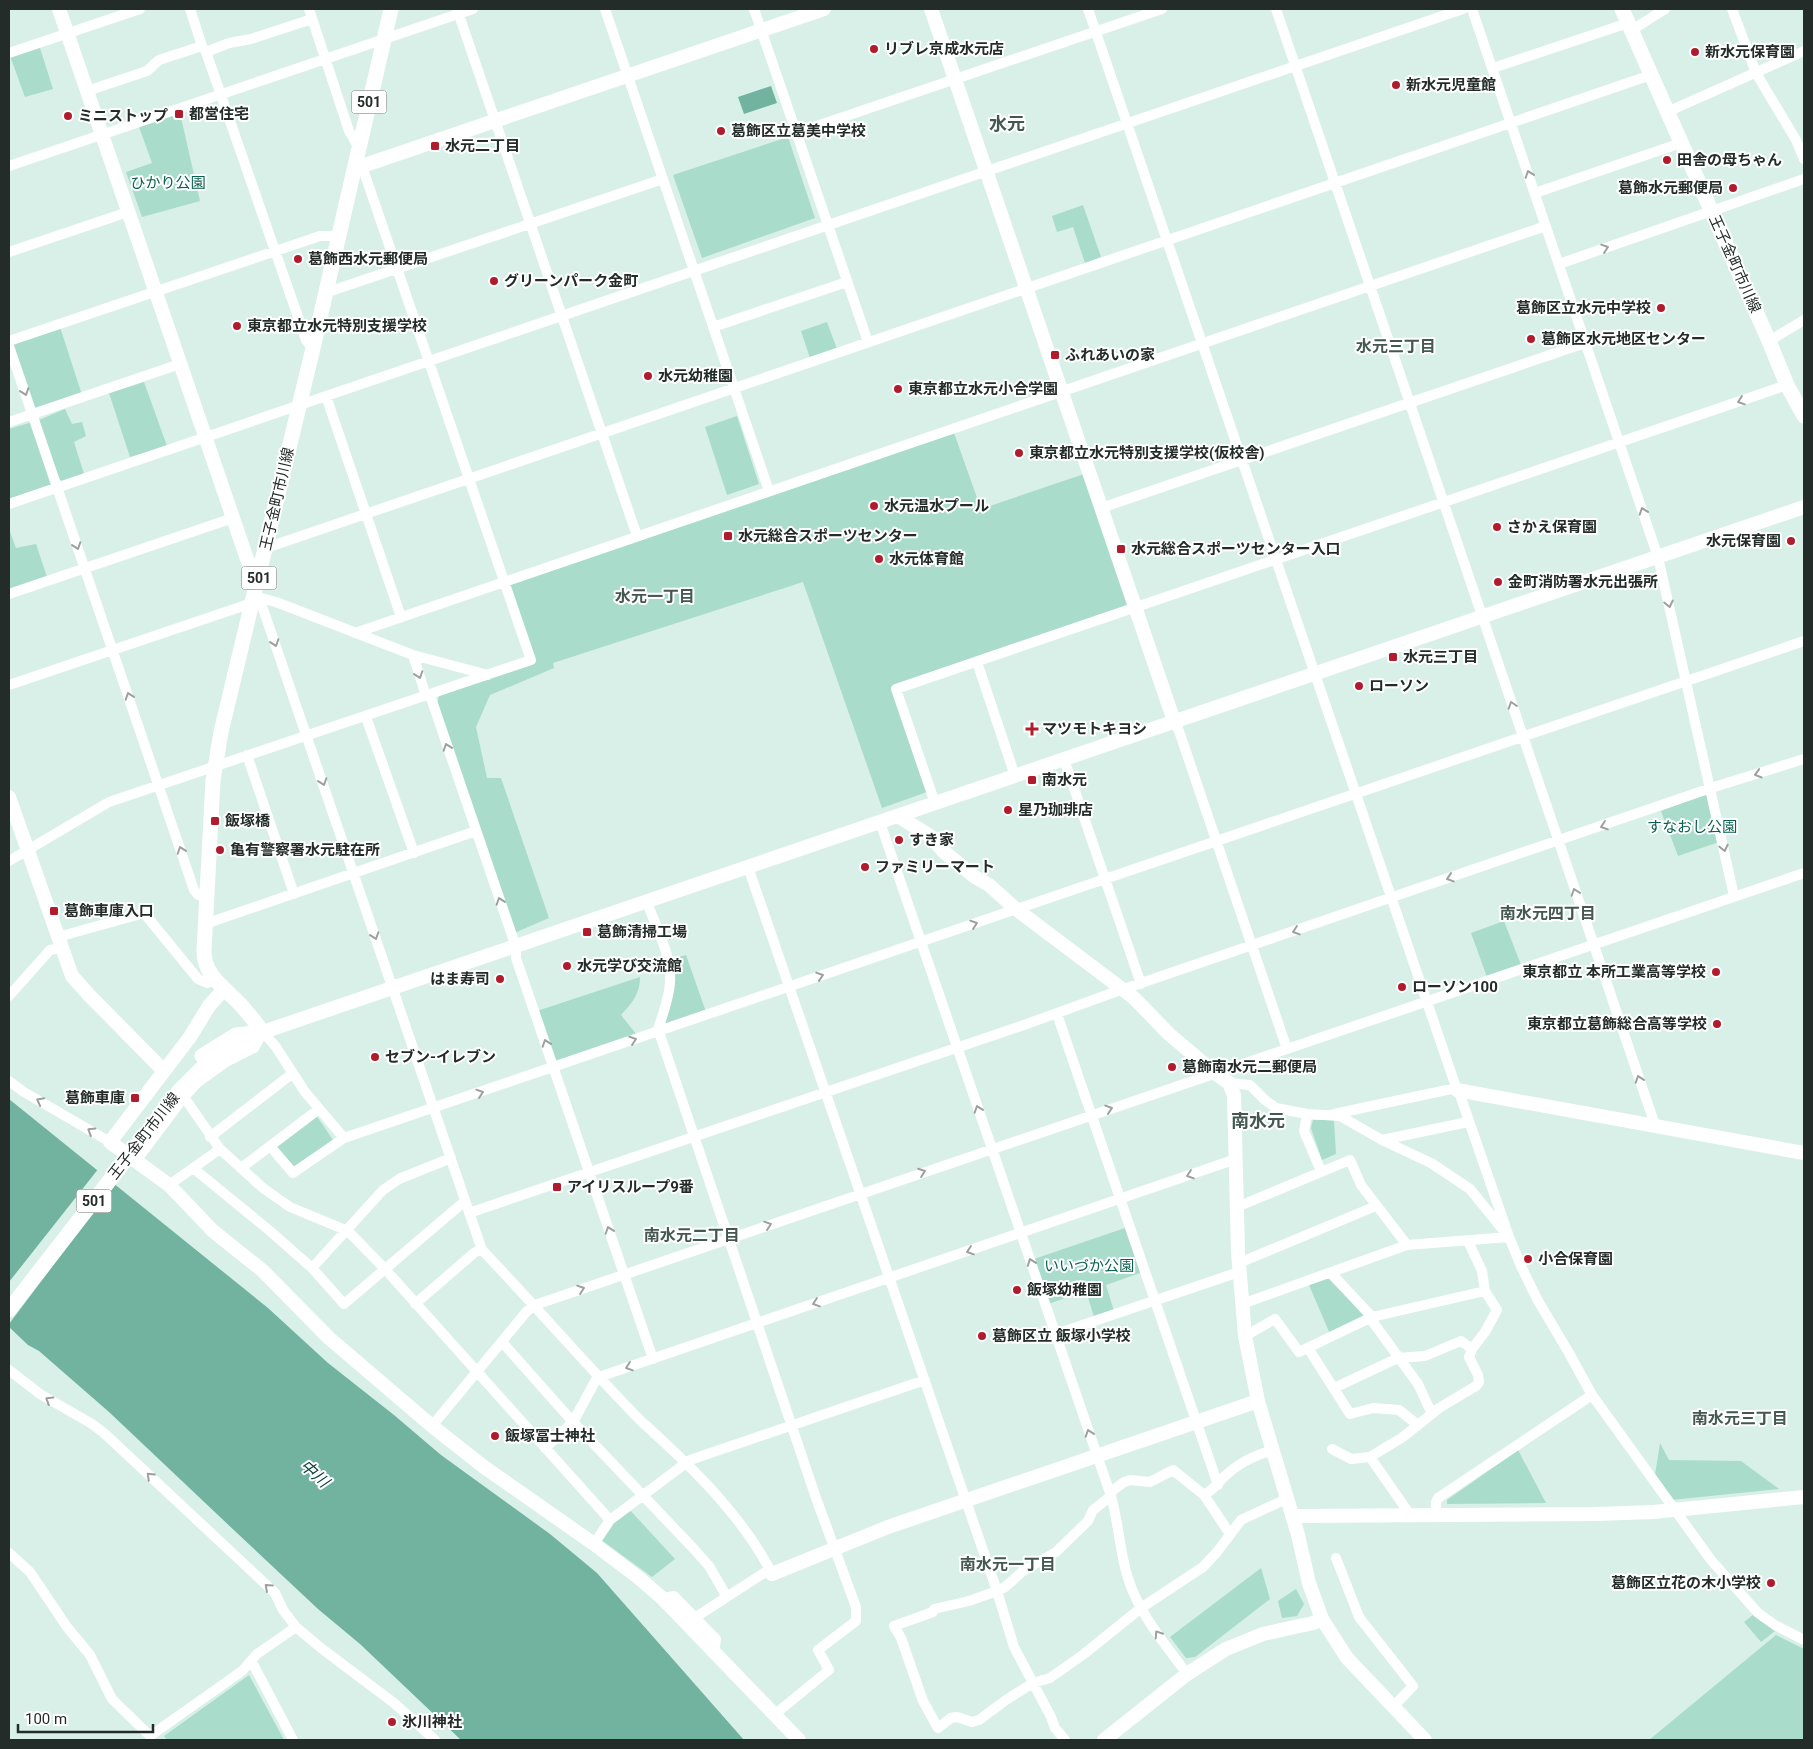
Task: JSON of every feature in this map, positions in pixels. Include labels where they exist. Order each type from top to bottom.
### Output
[{"type":"main road","name":"王子金町市川線","points":[[263,1032],[244,1008],[220,984],[205,962],[203,896],[215,766],[255,599],[298,405],[339,236],[359,165],[359,148],[391,9]]},
{"type":"main road","name":"王子金町市川線","points":[[1627,21],[1787,385],[1803,411]]},
{"type":"main road","name":"王子金町市川線","points":[[9,1310],[194,1061],[236,1035],[263,1032]]},
{"type":"main road","name":"王子金町市川線","points":[[9,1296],[175,1086]]},
{"type":"street","points":[[59,9],[249,564],[259,576]]},
{"type":"street","points":[[9,52],[140,9]]},
{"type":"street","points":[[190,9],[306,340],[308,344],[314,344]]},
{"type":"street","points":[[309,9],[349,132],[359,148]]},
{"type":"street","points":[[9,166],[458,11],[472,9]]},
{"type":"street","points":[[605,9],[770,491]]},
{"type":"street","points":[[754,9],[868,342]]},
{"type":"street","points":[[9,861],[109,802],[531,660],[398,270],[359,165],[824,9]]},
{"type":"street","points":[[931,9],[1287,1049]]},
{"type":"street","points":[[1088,9],[1426,1002],[1509,1237],[1537,1299],[1570,1353],[1592,1395],[1673,1510],[1711,1560],[1758,1612],[1775,1625],[1804,1640]]},
{"type":"street","points":[[796,133],[1162,9]]},
{"type":"street","points":[[1276,9],[1655,1125]]},
{"type":"street","points":[[9,504],[1463,9]]},
{"type":"street","points":[[1472,9],[1658,557],[1734,896]]},
{"type":"street","points":[[1493,68],[1665,9]]},
{"type":"street","points":[[1732,9],[1756,73],[1796,140],[1804,159]]},
{"type":"street","points":[[458,11],[637,536]]},
{"type":"street","points":[[87,91],[147,71],[158,60],[251,39],[312,19]]},
{"type":"street","points":[[1667,112],[1804,51]]},
{"type":"street","points":[[266,548],[1651,75]]},
{"type":"street","points":[[1535,193],[1681,143]]},
{"type":"street","points":[[325,294],[663,179]]},
{"type":"street","points":[[1559,264],[1804,179]]},
{"type":"street","points":[[9,252],[128,212]]},
{"type":"street","points":[[355,632],[1546,226]]},
{"type":"street","points":[[9,342],[320,236],[339,236]]},
{"type":"street","points":[[714,327],[847,282]]},
{"type":"street","points":[[1769,341],[1804,320]]},
{"type":"street","points":[[1101,508],[1585,343]]},
{"type":"street","points":[[9,346],[194,890],[203,896]]},
{"type":"street","points":[[9,422],[180,364]]},
{"type":"street","points":[[935,803],[896,689],[1787,385]]},
{"type":"street","points":[[326,396],[401,617]]},
{"type":"street","points":[[344,1138],[305,1092],[274,1044],[263,1032],[1804,507]]},
{"type":"street","points":[[9,594],[233,518]]},
{"type":"street","points":[[9,685],[255,599],[276,602],[412,655],[488,675]]},
{"type":"street","points":[[255,599],[307,736],[481,1249],[535,1305],[555,1331],[598,1377],[641,1422],[686,1463],[728,1509],[744,1529],[771,1571]]},
{"type":"street","points":[[270,1146],[293,1173],[344,1138],[1804,641]]},
{"type":"street","points":[[412,655],[428,695],[516,947],[516,958],[653,1358]]},
{"type":"street","points":[[977,662],[1015,776]]},
{"type":"street","points":[[366,716],[414,853]]},
{"type":"street","points":[[247,755],[294,894]]},
{"type":"street","points":[[1064,759],[1140,984]]},
{"type":"street","points":[[469,1213],[1057,1014],[1711,788],[1804,760]]},
{"type":"street","points":[[9,797],[75,980],[175,1086],[220,1149],[262,1188],[290,1207],[348,1231],[385,1269],[610,1520]]},
{"type":"street","points":[[898,816],[930,836],[975,877],[989,885],[1016,909],[1134,998],[1169,1034],[1215,1073],[1230,1083],[1250,1085],[1276,1108],[1307,1114],[1340,1116],[1382,1140],[1431,1163],[1470,1189],[1509,1237]]},
{"type":"street","points":[[880,822],[1111,1496],[1126,1571],[1133,1593],[1159,1637],[1186,1674]]},
{"type":"street","points":[[205,924],[476,831]]},
{"type":"street","points":[[748,867],[966,1500],[1014,1647],[1055,1728],[1065,1740]]},
{"type":"street","points":[[432,1426],[527,1311],[535,1305],[1804,873]]},
{"type":"street","points":[[647,902],[667,956],[670,970],[670,986],[658,1032],[834,1548],[856,1607],[856,1621],[818,1650],[829,1670],[774,1715]]},
{"type":"street","points":[[9,996],[50,950],[60,942],[144,913],[198,979],[206,983],[220,984],[190,1037],[175,1086],[136,1161]]},
{"type":"street","points":[[1057,1014],[1218,1486]]},
{"type":"street","points":[[210,1137],[293,1073]]},
{"type":"street","points":[[9,1081],[24,1092],[110,1142],[169,1185],[213,1231],[263,1271],[329,1338],[432,1426],[484,1466],[594,1544],[662,1598],[799,1740]]},
{"type":"street","points":[[1230,1083],[1234,1095],[1239,1268],[1245,1336],[1258,1401],[1304,1554],[1308,1583],[1322,1619],[1347,1658],[1425,1740]]},
{"type":"street","points":[[110,1142],[175,1086]]},
{"type":"street","points":[[1328,1115],[1457,1089],[1804,1153]]},
{"type":"street","points":[[241,1168],[318,1109]]},
{"type":"street","points":[[1307,1114],[1304,1131],[1322,1171]]},
{"type":"street","points":[[1382,1140],[1468,1122]]},
{"type":"street","points":[[169,1185],[220,1149]]},
{"type":"street","points":[[312,1268],[384,1190],[394,1182],[451,1158]]},
{"type":"street","points":[[545,1448],[573,1422],[598,1377],[1236,1160]]},
{"type":"street","points":[[1237,1207],[1350,1160],[1361,1185],[1407,1245]]},
{"type":"street","points":[[193,1168],[312,1268],[344,1304],[465,1201]]},
{"type":"street","points":[[1056,1334],[1155,1301],[1239,1268],[1376,1206]]},
{"type":"street","points":[[1242,1304],[1407,1245],[1509,1237]]},
{"type":"street","points":[[1332,1449],[1351,1459],[1370,1457],[1404,1437],[1432,1414],[1476,1386],[1479,1382],[1478,1375],[1469,1357],[1472,1349],[1498,1310],[1485,1291],[1482,1271],[1468,1241]]},
{"type":"street","points":[[415,1304],[481,1249]]},
{"type":"street","points":[[1331,1273],[1371,1318],[1418,1384],[1432,1414]]},
{"type":"street","points":[[1245,1336],[1275,1319],[1299,1352],[1371,1318],[1485,1291]]},
{"type":"street","points":[[1334,1388],[1398,1358],[1425,1356],[1461,1341],[1472,1349]]},
{"type":"street","points":[[502,1342],[573,1422],[708,1566],[727,1597]]},
{"type":"street","points":[[1308,1348],[1350,1414],[1373,1408],[1399,1410],[1418,1425]]},
{"type":"street","points":[[9,1370],[40,1394],[104,1433],[275,1594],[283,1610],[296,1627],[320,1648],[394,1704],[435,1740]]},
{"type":"street","points":[[594,1544],[610,1520],[686,1463],[925,1380]]},
{"type":"street","points":[[1436,1515],[1436,1502],[1438,1498],[1592,1395]]},
{"type":"street","points":[[696,1617],[771,1571],[888,1527],[1258,1401]]},
{"type":"street","points":[[1204,1495],[1218,1486],[1224,1478],[1248,1459],[1273,1450]]},
{"type":"street","points":[[1370,1457],[1411,1516]]},
{"type":"street","points":[[1230,1534],[1204,1495],[1173,1470],[1150,1482],[1130,1480],[1112,1491],[1111,1496],[1093,1510],[1088,1521],[1056,1552],[1023,1571],[1005,1587],[969,1601],[934,1609],[933,1612],[894,1626],[901,1638],[923,1701],[938,1728],[951,1718],[957,1717],[972,1722],[979,1720],[1033,1683],[1050,1678],[1084,1654],[1141,1608],[1203,1567],[1217,1552],[1241,1520],[1286,1499]]},
{"type":"street","points":[[1292,1516],[1597,1514],[1673,1510],[1804,1497]]},
{"type":"street","points":[[9,1553],[30,1572],[67,1628],[90,1655],[112,1699],[150,1736],[242,1671],[252,1662],[257,1654],[296,1627]]},
{"type":"street","points":[[1336,1558],[1359,1617],[1413,1686],[1393,1707]]},
{"type":"street","points":[[662,1598],[674,1596],[696,1617],[716,1639],[714,1653]]},
{"type":"street","points":[[1104,1740],[1186,1674],[1213,1656],[1242,1641],[1278,1630],[1314,1623],[1322,1619]]},
{"type":"street","points":[[252,1662],[293,1740]]},
{"type":"green space","points":[[39,45],[53,89],[25,97],[10,56]]},
{"type":"green space","name":"ひかり公園","points":[[180,113],[200,201],[142,217],[126,172],[152,163],[139,127]]},
{"type":"green space","points":[[788,137],[815,218],[702,258],[673,175]]},
{"type":"green space","points":[[1083,205],[1101,257],[1085,263],[1073,227],[1057,232],[1052,216]]},
{"type":"green space","points":[[827,322],[837,349],[810,358],[801,331]]},
{"type":"green space","points":[[60,327],[82,395],[34,411],[10,344]]},
{"type":"green space","points":[[144,382],[167,446],[130,457],[109,393]]},
{"type":"green space","points":[[65,409],[72,424],[82,422],[86,436],[74,442],[84,474],[62,481],[57,478],[39,420]]},
{"type":"green space","points":[[737,416],[759,484],[727,495],[705,427]]},
{"type":"green space","points":[[32,422],[52,484],[9,499],[9,429]]},
{"type":"green space","points":[[954,433],[981,509],[1084,474],[1128,602],[1127,606],[892,686],[927,792],[882,808],[803,582],[553,663],[554,668],[490,695],[476,727],[487,778],[501,778],[549,918],[514,933],[437,704],[439,696],[536,662],[510,586],[512,583]]},
{"type":"green space","points":[[9,529],[16,548],[36,544],[47,577],[9,589]]},
{"type":"green space","name":"すなおし公園","points":[[1709,793],[1719,842],[1678,856],[1661,811]]},
{"type":"green space","points":[[1504,921],[1521,965],[1487,977],[1471,933]]},
{"type":"green space","points":[[686,955],[706,1012],[663,1026],[671,959]]},
{"type":"green space","points":[[640,977],[639,988],[635,998],[621,1015],[637,1035],[554,1063],[537,1011]]},
{"type":"green space","points":[[316,1115],[333,1140],[294,1167],[275,1146]]},
{"type":"green space","points":[[1313,1120],[1334,1120],[1336,1154],[1322,1160],[1311,1128]]},
{"type":"green space","name":"いいづか公園","points":[[1128,1227],[1143,1272],[1106,1285],[1114,1311],[1094,1317],[1086,1291],[1048,1304],[1034,1259]]},
{"type":"green space","points":[[1327,1277],[1366,1317],[1330,1334],[1309,1285]]},
{"type":"green space","points":[[1660,1443],[1669,1460],[1741,1461],[1779,1489],[1671,1500],[1655,1475]]},
{"type":"green space","points":[[1518,1450],[1546,1503],[1447,1504],[1447,1500]]},
{"type":"green space","points":[[628,1508],[675,1559],[652,1577],[600,1539],[611,1522]]},
{"type":"green space","points":[[1261,1568],[1270,1599],[1195,1657],[1186,1658],[1170,1637]]},
{"type":"green space","points":[[1296,1589],[1304,1604],[1297,1616],[1282,1618],[1278,1601]]},
{"type":"green space","points":[[1753,1615],[1775,1631],[1761,1642],[1744,1622]]},
{"type":"green space","points":[[1776,1635],[1804,1649],[1804,1740],[1649,1740]]},
{"type":"green space","points":[[249,1675],[284,1740],[167,1740],[164,1736]]},
{"type":"water","points":[[771,86],[777,103],[744,114],[738,97]]},
{"type":"water","name":"中川","points":[[9,1099],[268,1308],[328,1363],[441,1455],[550,1534],[597,1573],[744,1740],[461,1740],[360,1644],[318,1609],[109,1412],[9,1327]]},
{"type":"pier","points":[[99,1168],[116,1182],[9,1324],[9,1282]]},
{"type":"place","name":"リブレ京成水元店","points":[[874,49]]},
{"type":"place","name":"新水元保育園","points":[[1695,52]]},
{"type":"place","name":"新水元児童館","points":[[1396,85]]},
{"type":"place","name":"都営住宅","points":[[179,114]]},
{"type":"place","name":"ミニストップ","points":[[68,116]]},
{"type":"place","name":"葛飾区立葛美中学校","points":[[721,131]]},
{"type":"place","name":"水元二丁目","points":[[435,146]]},
{"type":"place","name":"田舎の母ちゃん","points":[[1667,160]]},
{"type":"place","name":"葛飾水元郵便局","points":[[1733,188]]},
{"type":"place","name":"葛飾西水元郵便局","points":[[298,259]]},
{"type":"place","name":"グリーンパーク金町","points":[[494,281]]},
{"type":"place","name":"葛飾区立水元中学校","points":[[1661,308]]},
{"type":"place","name":"東京都立水元特別支援学校","points":[[237,326]]},
{"type":"place","name":"葛飾区水元地区センター","points":[[1531,339]]},
{"type":"place","name":"ふれあいの家","points":[[1055,355]]},
{"type":"place","name":"水元幼稚園","points":[[648,376]]},
{"type":"place","name":"東京都立水元小合学園","points":[[898,389]]},
{"type":"place","name":"東京都立水元特別支援学校(仮校舎)","points":[[1019,453]]},
{"type":"place","name":"水元温水プール","points":[[874,506]]},
{"type":"place","name":"さかえ保育園","points":[[1497,527]]},
{"type":"place","name":"水元総合スポーツセンター","points":[[728,536]]},
{"type":"place","name":"水元保育園","points":[[1791,541]]},
{"type":"place","name":"水元総合スポーツセンター入口","points":[[1121,549]]},
{"type":"place","name":"水元体育館","points":[[879,559]]},
{"type":"place","name":"金町消防署水元出張所","points":[[1498,582]]},
{"type":"place","name":"水元三丁目","points":[[1393,657]]},
{"type":"place","name":"ローソン","points":[[1359,686]]},
{"type":"place","name":"マツモトキヨシ","points":[[1032,729]]},
{"type":"place","name":"南水元","points":[[1032,780]]},
{"type":"place","name":"星乃珈琲店","points":[[1008,810]]},
{"type":"place","name":"飯塚橋","points":[[215,821]]},
{"type":"place","name":"すき家","points":[[899,840]]},
{"type":"place","name":"亀有警察署水元駐在所","points":[[220,850]]},
{"type":"place","name":"ファミリーマート","points":[[865,867]]},
{"type":"place","name":"葛飾車庫入口","points":[[54,911]]},
{"type":"place","name":"葛飾清掃工場","points":[[587,932]]},
{"type":"place","name":"水元学び交流館","points":[[567,966]]},
{"type":"place","name":"東京都立 本所工業高等学校","points":[[1716,972]]},
{"type":"place","name":"はま寿司","points":[[500,979]]},
{"type":"place","name":"ローソン100","points":[[1402,987]]},
{"type":"place","name":"東京都立葛飾総合高等学校","points":[[1717,1024]]},
{"type":"place","name":"セブン-イレブン","points":[[375,1057]]},
{"type":"place","name":"葛飾南水元二郵便局","points":[[1172,1067]]},
{"type":"place","name":"葛飾車庫","points":[[135,1098]]},
{"type":"place","name":"アイリスループ9番","points":[[557,1187]]},
{"type":"place","name":"小合保育園","points":[[1528,1259]]},
{"type":"place","name":"飯塚幼稚園","points":[[1017,1290]]},
{"type":"place","name":"葛飾区立 飯塚小学校","points":[[982,1336]]},
{"type":"place","name":"飯塚冨士神社","points":[[495,1436]]},
{"type":"place","name":"葛飾区立花の木小学校","points":[[1771,1583]]},
{"type":"place","name":"氷川神社","points":[[392,1722]]},
{"type":"district","name":"水元","points":[[1007,124]]},
{"type":"district","name":"水元三丁目","points":[[1396,346]]},
{"type":"district","name":"水元一丁目","points":[[655,596]]},
{"type":"district","name":"南水元四丁目","points":[[1548,913]]},
{"type":"district","name":"南水元","points":[[1258,1121]]},
{"type":"district","name":"南水元二丁目","points":[[692,1235]]},
{"type":"district","name":"南水元三丁目","points":[[1740,1418]]},
{"type":"district","name":"南水元一丁目","points":[[1008,1564]]}]
